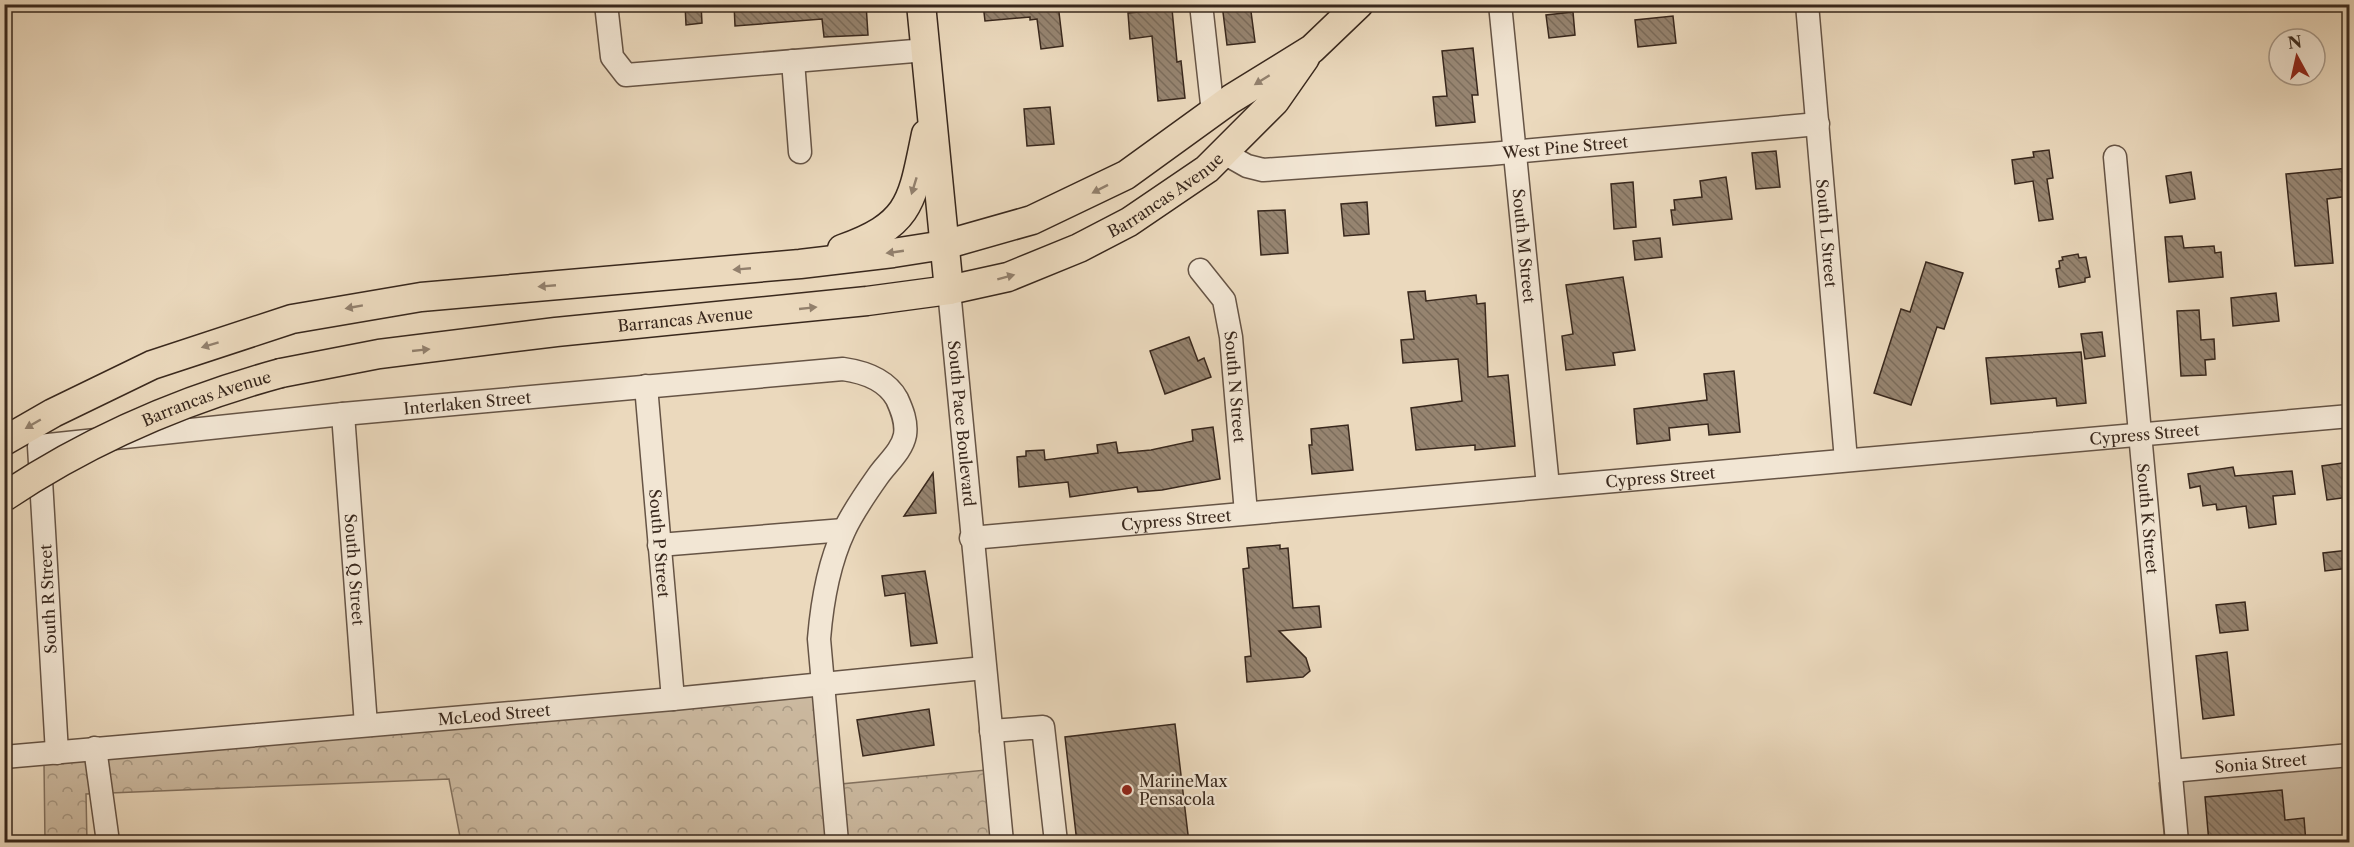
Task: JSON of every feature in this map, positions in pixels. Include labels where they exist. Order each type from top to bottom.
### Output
[{"type":"main road","name":"South Pace Boulevard","points":[[921,4],[949,290]]},
{"type":"main road","name":"Barrancas Avenue","points":[[4,441],[53,413],[152,365],[266,326],[343,309],[421,297],[800,264],[944,245],[1032,220],[1126,175],[1231,99],[1311,49],[1359,4]]},
{"type":"main road","name":"Barrancas Avenue","points":[[4,497],[82,450],[161,412],[229,387],[280,373],[379,354],[556,333],[824,306],[949,290],[1008,277],[1079,248],[1129,222],[1207,169],[1275,101],[1311,49]]},
{"type":"main road","points":[[800,264],[873,238],[886,229],[905,209],[915,184],[932,108]]},
{"type":"street","points":[[606,4],[612,57],[626,75],[926,50]]},
{"type":"street","points":[[1201,4],[1213,113]]},
{"type":"street","name":"South M Street","points":[[1500,4],[1548,486]]},
{"type":"street","name":"South L Street","points":[[1807,4],[1846,460]]},
{"type":"street","points":[[793,61],[800,152]]},
{"type":"street","name":"West Pine Street","points":[[1224,153],[1247,166],[1263,170],[1490,154],[1818,124]]},
{"type":"street","name":"South K Street","points":[[2115,157],[2177,843]]},
{"type":"street","name":"South N Street","points":[[1200,270],[1224,300],[1231,337],[1246,513]]},
{"type":"street","name":"South Pace Boulevard","points":[[949,290],[1002,843]]},
{"type":"street","name":"Interlaken Street","points":[[39,446],[343,414],[843,369],[858,371],[877,379],[890,389],[902,410],[905,423],[902,446],[878,476],[844,530]]},
{"type":"street","name":"South P Street","points":[[646,386],[673,699]]},
{"type":"street","name":"South Q Street","points":[[343,414],[366,725]]},
{"type":"street","name":"Cypress Street","points":[[971,538],[2349,416]]},
{"type":"street","name":"South R Street","points":[[39,446],[57,753]]},
{"type":"street","points":[[659,545],[844,530],[835,553],[822,606],[819,639],[837,843]]},
{"type":"street","name":"McLeod Street","points":[[4,757],[673,699],[984,668]]},
{"type":"street","points":[[991,731],[1043,727],[1056,843]]},
{"type":"street","points":[[95,748],[108,843]]},
{"type":"street","name":"Sonia Street","points":[[2171,771],[2349,755]]},
{"type":"green space","points":[[814,696],[828,842],[461,842],[449,779],[86,794],[87,842],[45,842],[44,764]]},
{"type":"green space","points":[[2349,766],[2349,842],[2165,842],[2159,783]]},
{"type":"green space","points":[[986,770],[993,842],[846,842],[841,784]]},
{"type":"building","points":[[685,4],[701,4],[702,23],[686,25]]},
{"type":"building","points":[[734,4],[866,4],[868,35],[824,37],[822,19],[735,26]]},
{"type":"building","points":[[983,4],[1058,4],[1063,46],[1041,49],[1037,19],[1030,20],[1030,17],[985,21]]},
{"type":"building","points":[[1222,4],[1250,4],[1255,42],[1227,45]]},
{"type":"building","points":[[1172,9],[1177,62],[1181,61],[1185,98],[1158,101],[1152,36],[1130,39],[1128,13]]},
{"type":"building","points":[[1573,12],[1575,35],[1549,38],[1546,15]]},
{"type":"building","points":[[1673,16],[1676,43],[1638,47],[1635,20]]},
{"type":"building","points":[[1473,48],[1478,95],[1472,95],[1475,122],[1436,126],[1433,97],[1447,96],[1442,51]]},
{"type":"building","points":[[1050,107],[1054,144],[1027,146],[1024,109]]},
{"type":"building","points":[[2049,150],[2053,178],[2047,179],[2053,219],[2039,221],[2033,181],[2015,184],[2012,160],[2034,157],[2033,152]]},
{"type":"building","points":[[1776,151],[1780,187],[1756,189],[1752,153]]},
{"type":"building","points":[[2349,168],[2349,196],[2327,199],[2333,263],[2295,266],[2286,174]]},
{"type":"building","points":[[2191,172],[2195,199],[2170,203],[2166,176]]},
{"type":"building","points":[[1726,177],[1732,219],[1673,225],[1671,210],[1675,210],[1674,200],[1702,197],[1700,181]]},
{"type":"building","points":[[1633,182],[1636,227],[1614,229],[1611,184]]},
{"type":"building","points":[[1367,202],[1369,234],[1344,236],[1341,204]]},
{"type":"building","points":[[1285,210],[1288,253],[1261,255],[1258,211]]},
{"type":"building","points":[[2182,236],[2184,248],[2214,246],[2215,253],[2221,252],[2223,277],[2169,282],[2165,237]]},
{"type":"building","points":[[1660,238],[1662,257],[1635,260],[1633,241]]},
{"type":"building","points":[[2078,254],[2079,258],[2086,257],[2090,277],[2085,278],[2085,282],[2059,287],[2056,269],[2060,268],[2059,261],[2063,260],[2062,257]]},
{"type":"building","points":[[1926,262],[1963,273],[1944,329],[1937,327],[1911,405],[1874,393],[1901,309],[1910,312]]},
{"type":"building","points":[[1623,277],[1635,350],[1613,353],[1615,365],[1566,370],[1562,336],[1573,334],[1566,285]]},
{"type":"building","points":[[1425,291],[1426,301],[1476,295],[1477,304],[1485,303],[1488,377],[1508,375],[1515,446],[1475,450],[1475,445],[1416,450],[1411,408],[1462,401],[1458,359],[1403,363],[1401,340],[1414,339],[1408,292]]},
{"type":"building","points":[[2276,293],[2279,321],[2233,326],[2231,298]]},
{"type":"building","points":[[2199,310],[2201,340],[2214,339],[2215,359],[2205,360],[2206,375],[2181,376],[2177,311]]},
{"type":"building","points":[[2102,332],[2105,356],[2085,359],[2081,334]]},
{"type":"building","points":[[1189,337],[1198,361],[1204,358],[1211,377],[1165,394],[1150,351]]},
{"type":"building","points":[[2081,352],[2086,403],[2057,406],[2056,398],[1991,404],[1986,358]]},
{"type":"building","points":[[1734,371],[1740,432],[1709,435],[1708,424],[1669,428],[1670,440],[1637,444],[1634,409],[1707,400],[1704,374]]},
{"type":"building","points":[[1348,425],[1353,470],[1312,474],[1309,445],[1312,445],[1311,429]]},
{"type":"building","points":[[1213,427],[1220,479],[1162,490],[1138,492],[1137,487],[1070,497],[1068,482],[1019,487],[1017,457],[1026,456],[1026,451],[1044,450],[1045,460],[1098,453],[1097,445],[1116,442],[1118,453],[1151,450],[1193,441],[1192,430]]},
{"type":"building","points":[[2349,462],[2349,497],[2327,500],[2322,466]]},
{"type":"building","points":[[2233,467],[2235,476],[2292,471],[2295,494],[2273,496],[2276,524],[2249,528],[2246,506],[2217,510],[2216,504],[2203,506],[2200,486],[2190,488],[2188,474]]},
{"type":"building","points":[[933,473],[936,513],[904,516]]},
{"type":"building","points":[[1280,545],[1280,549],[1288,548],[1293,608],[1319,606],[1321,627],[1279,631],[1306,658],[1310,671],[1303,677],[1247,682],[1245,657],[1251,656],[1243,569],[1249,568],[1247,548]]},
{"type":"building","points":[[2349,550],[2349,568],[2325,571],[2323,553]]},
{"type":"building","points":[[925,571],[937,643],[911,646],[905,593],[885,596],[882,576]]},
{"type":"building","points":[[2245,602],[2248,630],[2220,633],[2216,605]]},
{"type":"building","points":[[2227,652],[2234,715],[2203,719],[2196,656]]},
{"type":"building","points":[[929,709],[934,745],[863,756],[857,720]]},
{"type":"building","name":"MarineMax Pensacola","points":[[1175,724],[1189,843],[1077,843],[1065,737]]},
{"type":"building","points":[[2282,790],[2285,820],[2304,818],[2306,843],[2209,843],[2205,797]]},
{"type":"place","name":"MarineMax Pensacola","points":[[1127,790]]}]
